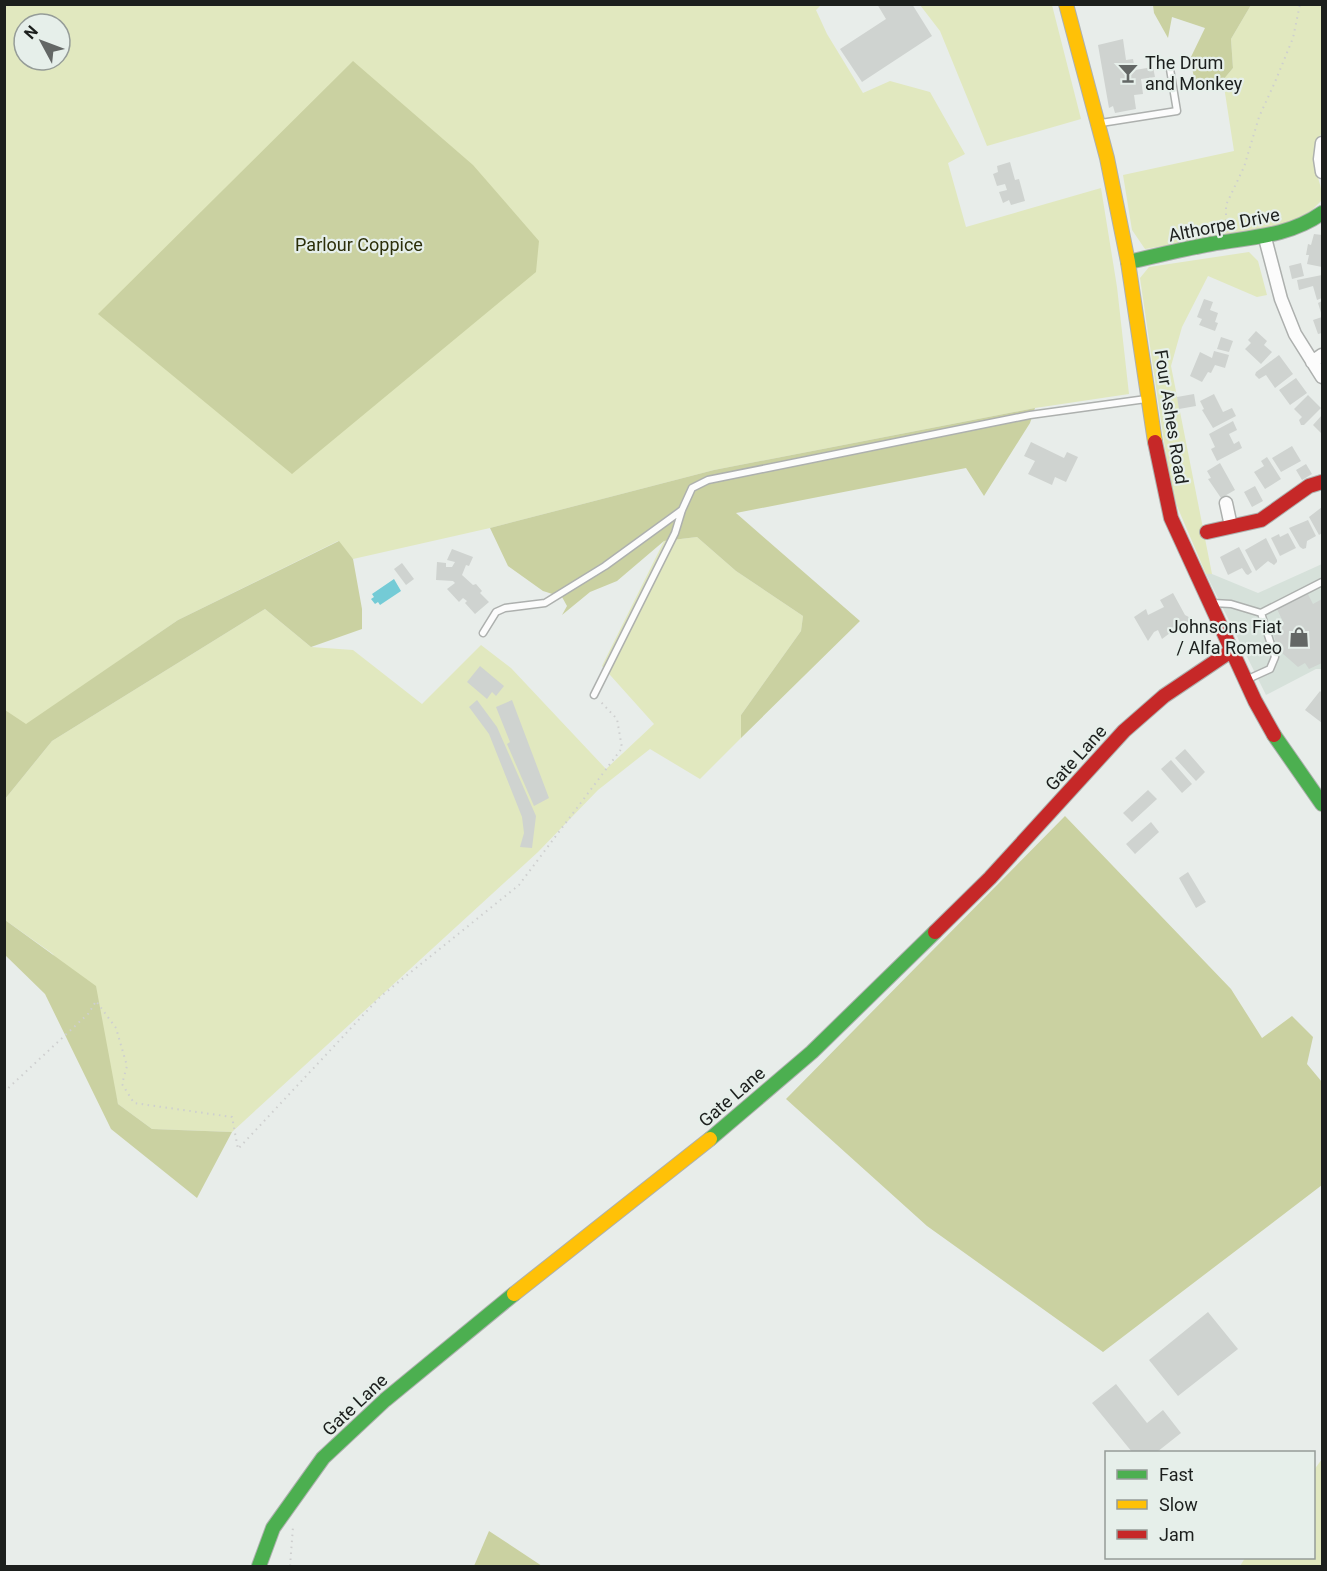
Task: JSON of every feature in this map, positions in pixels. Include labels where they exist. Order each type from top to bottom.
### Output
[{"type":"street","name":"Four Ashes Road","points":[[1066,4],[1098,124],[1128,262],[1163,487],[1171,518],[1231,651],[1273,734],[1323,804]]},
{"type":"street","points":[[1323,143],[1320,159],[1323,172]]},
{"type":"street","name":"Althorpe Drive","points":[[1128,262],[1225,242],[1265,238],[1289,232],[1311,223],[1323,213]]},
{"type":"street","points":[[1265,238],[1281,299],[1291,325],[1317,358],[1323,377]]},
{"type":"street","points":[[1207,531],[1261,520],[1304,489],[1323,482]]},
{"type":"street","points":[[1226,503],[1231,526]]},
{"type":"street","name":"Gate Lane","points":[[259,1566],[273,1528],[323,1458],[385,1400],[562,1254],[704,1144],[812,1052],[990,878],[1124,731],[1164,696],[1231,651]]},
{"type":"lane","points":[[1098,124],[1177,111],[1169,63]]},
{"type":"lane","points":[[594,695],[675,533],[692,488],[708,480],[1030,415],[1149,399]]},
{"type":"lane","points":[[483,633],[496,612],[506,608],[545,603],[606,566],[682,510]]},
{"type":"lane","points":[[1209,603],[1231,604],[1261,613],[1323,582]]},
{"type":"lane","points":[[1245,680],[1270,669],[1275,657],[1261,613]]},
{"type":"path","points":[[1225,242],[1226,205],[1244,167],[1259,117],[1293,38],[1300,4]]},
{"type":"path","points":[[4,1092],[89,1013],[96,1001],[116,1028],[127,1066],[122,1084],[134,1103],[232,1117],[238,1149],[380,997],[519,885],[622,748],[617,719],[594,695]]},
{"type":"path","points":[[290,1566],[294,1519]]},
{"type":"shaded area","points":[[1322,564],[1322,669],[1316,669],[1266,695],[1206,574],[1212,574],[1258,593]]},
{"type":"green space","points":[[4,5],[821,5],[816,10],[827,34],[863,93],[890,81],[930,92],[965,154],[948,163],[966,227],[1101,188],[1117,287],[1129,394],[1035,408],[714,470],[490,528],[353,559],[338,541],[178,620],[26,725],[4,711]]},
{"type":"green space","points":[[920,5],[1052,5],[1081,119],[987,146],[940,31]]},
{"type":"green space","points":[[1153,5],[1251,5],[1231,39],[1233,68],[1223,80],[1196,86],[1190,59],[1205,28],[1172,17],[1168,38],[1154,13]]},
{"type":"green space","points":[[1251,5],[1322,5],[1322,131],[1314,162],[1322,200],[1312,210],[1288,225],[1145,249],[1132,230],[1123,175],[1234,151],[1223,80],[1233,68],[1231,39]]},
{"type":"green space","name":"Parlour Coppice","points":[[353,61],[473,165],[539,241],[536,272],[292,474],[98,314]]},
{"type":"green space","points":[[1249,252],[1258,261],[1267,295],[1257,297],[1208,276],[1182,327],[1171,366],[1212,574],[1206,574],[1177,506],[1169,476],[1140,278],[1149,267]]},
{"type":"green space","points":[[1035,408],[1030,423],[984,496],[966,468],[736,513],[860,621],[741,738],[741,715],[801,631],[803,616],[736,571],[697,537],[664,541],[617,581],[590,592],[562,615],[567,606],[562,597],[543,591],[508,566],[490,528],[714,470]]},
{"type":"green space","points":[[697,537],[736,571],[803,616],[801,631],[741,715],[741,738],[700,779],[650,749],[598,790],[538,852],[232,1132],[152,1129],[118,1104],[111,1076],[53,954],[5,920],[5,799],[52,741],[265,609],[311,647],[353,650],[422,704],[481,645],[511,668],[606,769],[654,724],[602,666],[664,541]]},
{"type":"green space","points":[[339,541],[353,559],[362,609],[362,629],[311,647],[265,609],[52,741],[5,799],[5,710],[26,724],[178,620]]},
{"type":"green space","points":[[1065,816],[1231,989],[1262,1038],[1292,1016],[1313,1037],[1307,1064],[1322,1082],[1322,1185],[1103,1352],[927,1226],[786,1099]]},
{"type":"green space","points":[[5,920],[96,986],[118,1104],[152,1129],[232,1132],[197,1198],[111,1129],[45,994],[5,955]]},
{"type":"green space","points":[[1322,1459],[1322,1566],[1240,1566],[1244,1559],[1315,1559],[1315,1469]]},
{"type":"green space","points":[[489,1531],[542,1566],[474,1566]]},
{"type":"water","points":[[394,579],[401,591],[380,605],[378,602],[375,604],[371,599],[374,597],[372,594]]},
{"type":"building","points":[[877,4],[912,4],[932,36],[862,82],[840,49],[886,19]]},
{"type":"building","name":"The Drum and Monkey","points":[[1123,39],[1126,60],[1133,59],[1135,70],[1153,67],[1155,77],[1141,79],[1143,94],[1134,95],[1136,109],[1115,113],[1113,106],[1109,108],[1098,45]]},
{"type":"building","points":[[1010,162],[1015,180],[1019,179],[1025,201],[1011,205],[1009,200],[1003,203],[999,192],[1007,190],[1005,184],[997,186],[993,174],[998,172],[997,166]]},
{"type":"building","points":[[1314,234],[1322,235],[1322,267],[1307,264],[1308,244],[1311,245]]},
{"type":"building","points":[[1301,263],[1304,276],[1292,279],[1289,266]]},
{"type":"building","points":[[1322,275],[1322,298],[1317,300],[1313,286],[1299,290],[1297,280]]},
{"type":"building","points":[[1204,299],[1213,302],[1210,310],[1218,313],[1215,331],[1199,325],[1202,319],[1197,317]]},
{"type":"building","points":[[1322,301],[1322,316],[1318,303]]},
{"type":"building","points":[[1322,317],[1322,333],[1318,334],[1313,320]]},
{"type":"building","points":[[1256,331],[1267,341],[1264,345],[1272,352],[1261,364],[1245,349],[1251,343],[1248,340]]},
{"type":"building","points":[[1221,337],[1233,341],[1229,352],[1217,349]]},
{"type":"building","points":[[1214,351],[1229,355],[1225,368],[1215,365],[1202,382],[1190,376],[1200,352],[1212,358]]},
{"type":"building","points":[[1279,355],[1293,374],[1275,388],[1266,375],[1259,379],[1255,375]]},
{"type":"building","points":[[1296,378],[1307,393],[1290,405],[1279,390]]},
{"type":"building","points":[[1194,394],[1196,406],[1179,409],[1177,397]]},
{"type":"building","points":[[1214,394],[1223,412],[1232,408],[1236,416],[1213,428],[1202,410],[1204,409],[1200,401]]},
{"type":"building","points":[[1308,395],[1321,408],[1304,425],[1301,425],[1299,420],[1302,417],[1294,409]]},
{"type":"building","points":[[1322,415],[1322,434],[1313,425]]},
{"type":"building","points":[[1233,421],[1237,430],[1229,434],[1234,444],[1239,441],[1242,448],[1217,461],[1211,449],[1215,447],[1209,434]]},
{"type":"building","points":[[1031,442],[1064,458],[1067,452],[1078,457],[1066,482],[1055,477],[1052,485],[1028,474],[1035,461],[1024,456]]},
{"type":"building","points":[[1292,446],[1301,461],[1281,472],[1272,458]]},
{"type":"building","points":[[1267,457],[1281,479],[1265,489],[1254,472],[1264,466],[1261,461]]},
{"type":"building","points":[[1220,463],[1235,490],[1221,498],[1208,479],[1211,478],[1207,471]]},
{"type":"building","points":[[1306,464],[1312,474],[1302,480],[1296,470]]},
{"type":"building","points":[[1255,486],[1263,501],[1252,507],[1244,492]]},
{"type":"building","points":[[1322,507],[1322,533],[1319,535],[1309,517]]},
{"type":"building","points":[[1308,520],[1316,536],[1307,541],[1306,548],[1303,549],[1289,528]]},
{"type":"building","points":[[1288,533],[1296,548],[1280,556],[1271,538]]},
{"type":"building","points":[[1266,538],[1277,562],[1274,565],[1268,561],[1256,571],[1245,550]]},
{"type":"building","points":[[1239,547],[1252,572],[1248,575],[1242,568],[1228,575],[1220,557]]},
{"type":"building","points":[[452,549],[473,557],[469,566],[466,565],[462,575],[473,585],[476,584],[482,591],[480,593],[489,602],[475,614],[465,603],[467,601],[463,598],[459,602],[447,589],[455,583],[453,581],[436,580],[437,562],[446,563],[446,567],[452,567],[455,562],[447,560]]},
{"type":"building","points":[[402,563],[414,579],[406,585],[394,569]]},
{"type":"building","points":[[1173,593],[1185,615],[1198,622],[1187,634],[1178,627],[1162,639],[1158,630],[1148,641],[1134,617],[1146,609],[1148,615],[1164,607],[1160,600]]},
{"type":"building","name":"Johnsons Fiat / Alfa Romeo","points":[[1308,594],[1313,604],[1322,599],[1322,663],[1309,669],[1305,663],[1298,667],[1282,653],[1276,644],[1273,630],[1284,624],[1277,609]]},
{"type":"building","points":[[480,666],[504,686],[496,696],[492,692],[487,699],[467,682]]},
{"type":"building","points":[[1320,691],[1322,693],[1322,723],[1305,710]]},
{"type":"building","points":[[477,700],[497,727],[536,816],[532,848],[520,847],[524,833],[522,817],[489,734],[469,707]]},
{"type":"building","points":[[512,700],[549,798],[534,806],[507,744],[510,742],[496,707]]},
{"type":"building","points":[[1185,749],[1205,772],[1196,781],[1175,758]]},
{"type":"building","points":[[1171,760],[1192,784],[1182,793],[1161,769]]},
{"type":"building","points":[[1148,790],[1157,799],[1132,822],[1123,813]]},
{"type":"building","points":[[1151,822],[1159,832],[1135,854],[1126,844]]},
{"type":"building","points":[[1188,872],[1206,902],[1196,908],[1179,878]]},
{"type":"building","points":[[1208,1312],[1238,1349],[1178,1396],[1149,1360]]},
{"type":"building","points":[[1116,1384],[1147,1423],[1163,1410],[1181,1433],[1158,1451],[1131,1451],[1092,1403]]},
{"type":"traffic: fast","points":[[1128,262],[1282,232],[1322,213]]},
{"type":"traffic: fast","points":[[1274,735],[1322,804]]},
{"type":"traffic: fast","points":[[710,1139],[812,1052],[935,932]]},
{"type":"traffic: fast","points":[[259,1566],[273,1528],[323,1458],[385,1400],[514,1294]]},
{"type":"traffic: slow","points":[[1066,4],[1107,158],[1128,262],[1155,442]]},
{"type":"traffic: slow","points":[[514,1294],[710,1139]]},
{"type":"traffic: jam","points":[[1155,442],[1171,518],[1255,701],[1274,735]]},
{"type":"traffic: jam","points":[[1207,532],[1261,520],[1309,486],[1322,482]]},
{"type":"traffic: jam","points":[[935,932],[990,878],[1124,731],[1164,696],[1231,651]]},
{"type":"place","name":"The Drum and Monkey","points":[[1128,73]]},
{"type":"place","name":"Johnsons Fiat / Alfa Romeo","points":[[1299,637]]}]
